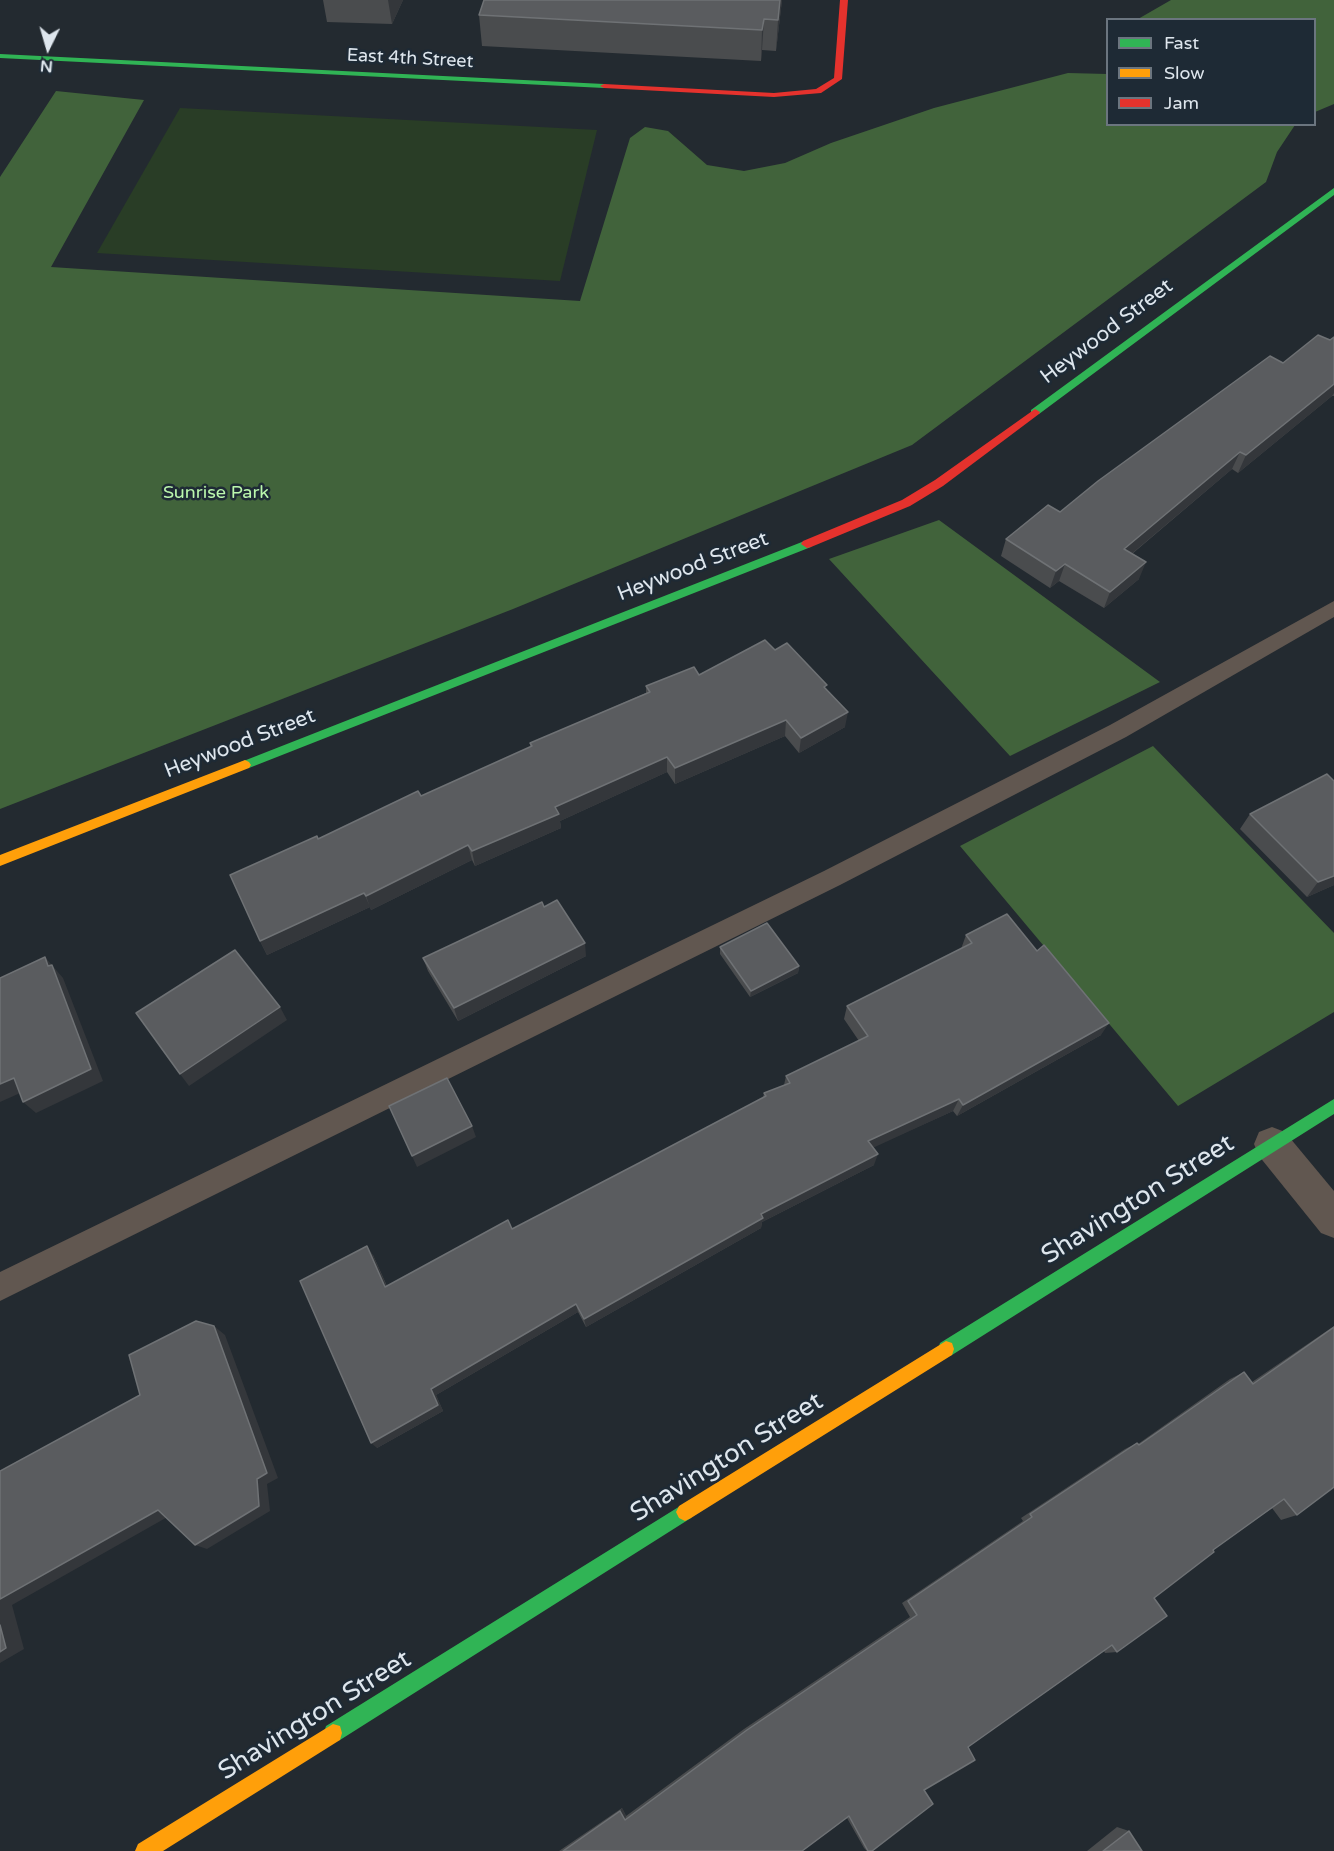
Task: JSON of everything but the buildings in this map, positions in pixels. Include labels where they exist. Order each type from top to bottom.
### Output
[{"type":"street","name":"East 4th Street","points":[[0,56],[774,95],[818,91],[838,79],[844,0]]},
{"type":"street","name":"Heywood Street","points":[[0,861],[833,535],[906,503],[939,483],[1334,190]]},
{"type":"street","name":"Shavington Street","points":[[145,1851],[1334,1106]]},
{"type":"street","points":[[1272,1144],[1334,1220]]},
{"type":"lane","points":[[0,1287],[896,846],[1118,731],[1334,608]]},
{"type":"green space","points":[[1171,0],[1334,0],[1334,104],[1316,112],[1316,18],[1140,18]]},
{"type":"green space","name":"Sunrise Park","points":[[1068,73],[1106,74],[1106,126],[1294,126],[1277,152],[1266,182],[912,445],[513,609],[0,809],[0,177],[56,91],[144,100],[51,267],[580,301],[630,138],[645,127],[668,131],[707,165],[744,171],[785,163],[831,143],[934,108]]},
{"type":"green space","points":[[180,108],[597,130],[560,281],[97,253]]},
{"type":"green space","points":[[939,520],[1160,682],[1010,756],[829,559]]},
{"type":"green space","points":[[1153,746],[1334,933],[1334,1012],[1178,1106],[960,846]]},
{"type":"traffic: fast","points":[[0,56],[604,86]]},
{"type":"traffic: fast","points":[[1035,412],[1334,191]]},
{"type":"traffic: fast","points":[[245,765],[807,544]]},
{"type":"traffic: fast","points":[[946,1349],[1334,1106]]},
{"type":"traffic: fast","points":[[333,1733],[685,1512]]},
{"type":"traffic: slow","points":[[0,861],[245,765]]},
{"type":"traffic: slow","points":[[685,1512],[946,1349]]},
{"type":"traffic: slow","points":[[145,1851],[333,1733]]},
{"type":"traffic: jam","points":[[604,86],[774,95],[818,91],[838,79],[844,0]]},
{"type":"traffic: jam","points":[[807,544],[906,503],[939,483],[1035,412]]}]
